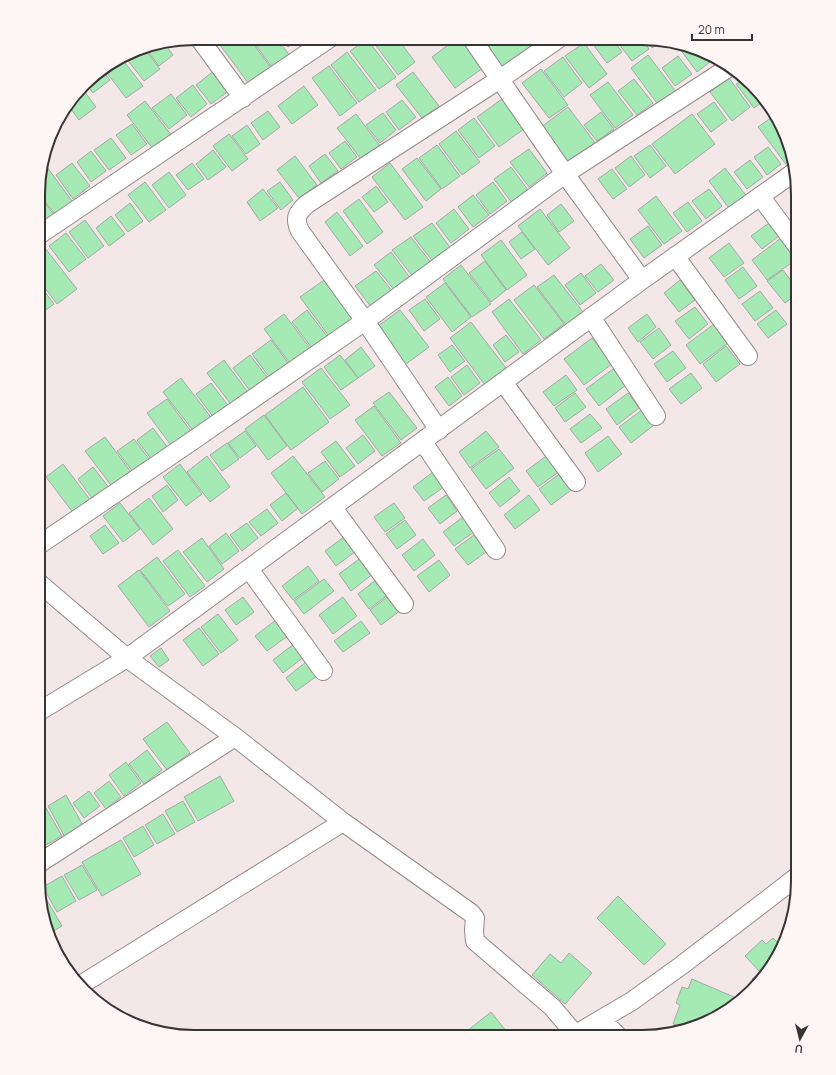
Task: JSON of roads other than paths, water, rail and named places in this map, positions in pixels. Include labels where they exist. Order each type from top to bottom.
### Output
[{"type":"street","points":[[204,45],[243,98]]},
{"type":"street","points":[[45,231],[320,45]]},
{"type":"street","points":[[476,45],[642,280]]},
{"type":"street","points":[[439,430],[365,320],[300,231],[296,224],[297,215],[307,204],[500,79],[549,45]]},
{"type":"street","points":[[45,541],[192,442],[365,320],[566,174],[725,70]]},
{"type":"street","points":[[45,708],[127,658],[423,442],[591,317],[790,175]]},
{"type":"street","points":[[760,196],[791,238]]},
{"type":"street","points":[[675,256],[748,356]]},
{"type":"street","points":[[591,317],[656,416]]},
{"type":"street","points":[[503,382],[576,482]]},
{"type":"street","points":[[423,442],[496,550]]},
{"type":"street","points":[[333,508],[404,604]]},
{"type":"street","points":[[250,568],[323,671]]},
{"type":"street","points":[[45,588],[127,658],[235,737],[343,822],[471,913],[476,918],[474,930],[476,941],[552,1007],[569,1030]]},
{"type":"street","points":[[45,859],[235,737]]},
{"type":"street","points":[[85,982],[343,822]]},
{"type":"street","points":[[583,1030],[632,1001],[676,970],[791,881]]},
{"type":"street","points":[[600,1019],[612,1030]]}]
